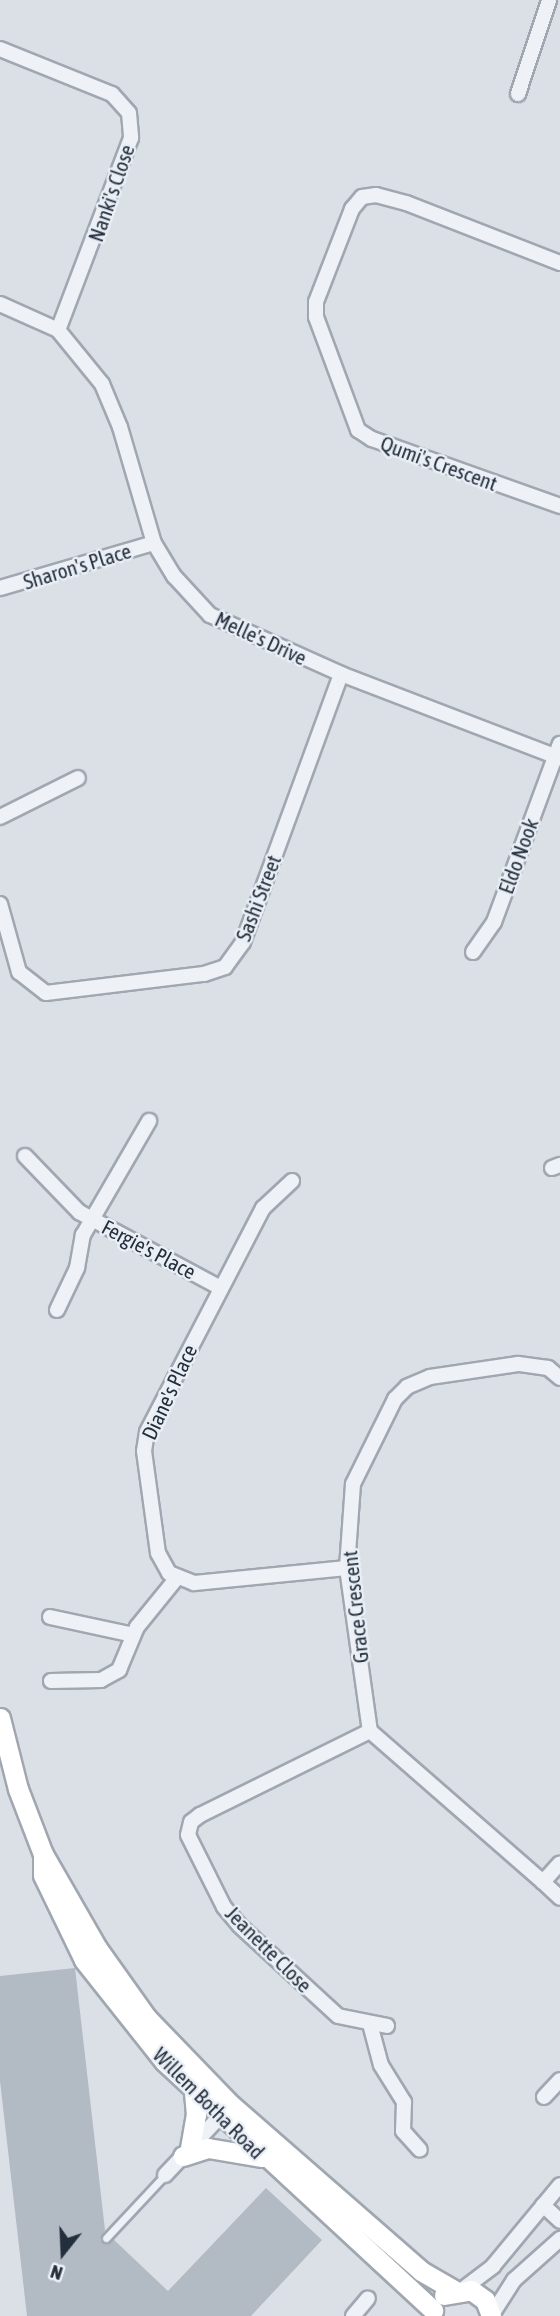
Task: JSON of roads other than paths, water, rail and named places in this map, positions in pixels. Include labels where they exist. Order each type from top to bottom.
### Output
[{"type":"street","points":[[518,94],[549,0]]},
{"type":"street","name":"Nanki's Close","points":[[0,50],[111,94],[129,113],[131,138],[58,330]]},
{"type":"street","name":"Qumi's Crescent","points":[[560,262],[406,203],[376,195],[362,197],[352,209],[316,302],[316,317],[359,430],[372,439],[560,506]]},
{"type":"street","name":"Melle's Drive","points":[[0,304],[58,330],[102,384],[120,427],[154,543],[174,576],[217,620],[341,674],[558,752]]},
{"type":"street","name":"Sharon's Place","points":[[0,589],[154,543]]},
{"type":"street","name":"Sashi Street","points":[[0,904],[19,971],[46,993],[204,974],[225,967],[243,942],[341,674]]},
{"type":"street","name":"Eldo Nook","points":[[473,952],[494,922],[558,752]]},
{"type":"street","points":[[0,817],[78,778]]},
{"type":"street","points":[[57,1310],[77,1268],[85,1215],[149,1121]]},
{"type":"street","name":"Fergie's Place","points":[[25,1156],[85,1215],[219,1287]]},
{"type":"street","name":"Diane's Place","points":[[176,1579],[158,1553],[144,1441],[219,1287],[263,1208],[292,1181]]},
{"type":"street","name":"Grace Crescent","points":[[370,1731],[347,1568],[353,1484],[401,1392],[430,1377],[518,1364],[548,1368],[560,1378]]},
{"type":"street","points":[[51,1681],[101,1680],[111,1676],[124,1663],[133,1635],[176,1579],[194,1583],[347,1568]]},
{"type":"street","points":[[50,1617],[133,1635]]},
{"type":"street","name":"Willem Botha Road","points":[[0,1718],[18,1789],[43,1854],[121,1984],[263,2157],[432,2313]]},
{"type":"street","points":[[370,1731],[560,1898]]},
{"type":"street","name":"Jeanette Close","points":[[370,1731],[200,1815],[191,1822],[188,1835],[225,1907],[239,1925],[338,2016],[387,2026]]},
{"type":"street","name":"Willem Botha Road","points":[[43,1854],[43,1875],[85,1960],[136,2029],[194,2092],[225,2111],[421,2271],[458,2289],[479,2294],[491,2316]]},
{"type":"street","points":[[543,1882],[560,1863]]},
{"type":"street","points":[[370,2024],[382,2065],[404,2102],[403,2131],[421,2150]]},
{"type":"street","points":[[544,2097],[560,2080]]},
{"type":"street","points":[[186,2152],[196,2115],[194,2092]]},
{"type":"street","points":[[165,2175],[225,2111]]},
{"type":"street","points":[[186,2152],[208,2148],[263,2157]]},
{"type":"street","points":[[432,2313],[440,2297],[494,2266],[560,2185]]},
{"type":"street","points":[[543,2205],[560,2221]]},
{"type":"street","points":[[491,2316],[514,2280],[560,2239]]},
{"type":"street","points":[[353,2316],[368,2298]]},
{"type":"lane","points":[[106,2238],[165,2175]]}]
